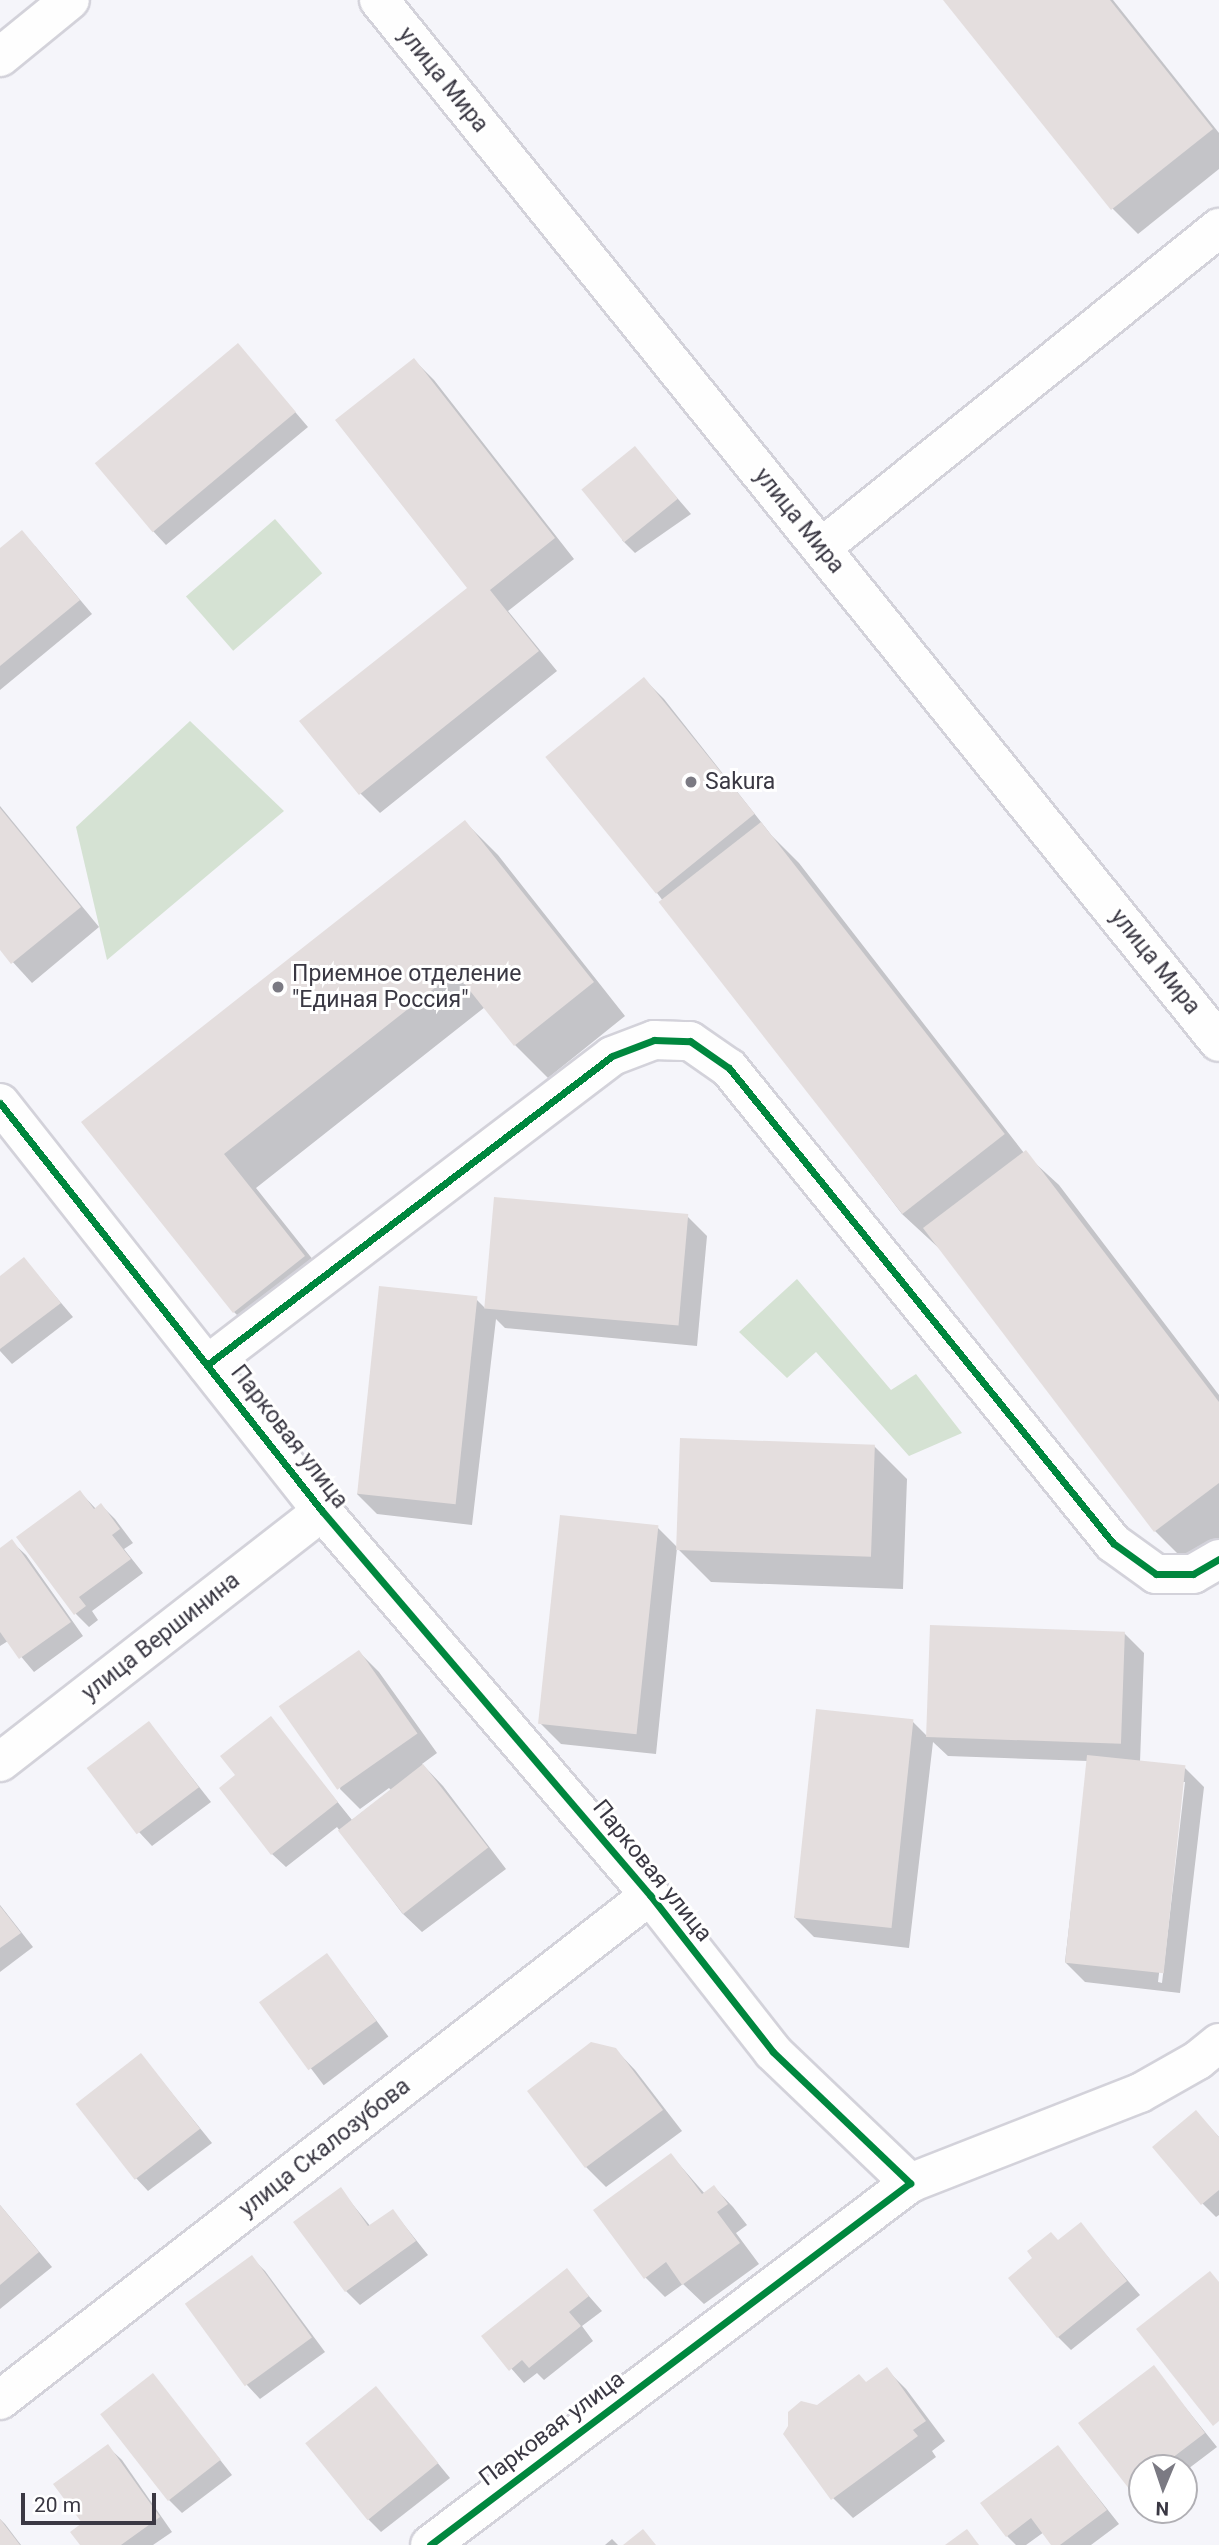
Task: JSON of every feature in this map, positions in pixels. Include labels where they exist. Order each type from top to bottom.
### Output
[{"type":"street","points":[[0,57],[69,0]]},
{"type":"street","name":"улица Мира","points":[[379,0],[1219,1042]]},
{"type":"street","points":[[821,548],[1219,228]]},
{"type":"street","points":[[207,1364],[612,1056],[654,1040],[690,1041],[729,1068],[1113,1543],[1156,1574],[1193,1574],[1219,1559]]},
{"type":"street","name":"Парковая улица","points":[[7,1127],[207,1364],[322,1511],[650,1895],[773,2052],[910,2183],[430,2545]]},
{"type":"street","name":"улица Вершинина","points":[[0,1762],[322,1511]]},
{"type":"street","name":"улица Скалозубова","points":[[0,2400],[650,1895]]},
{"type":"street","points":[[910,2183],[1140,2093],[1198,2060],[1219,2043]]},
{"type":"green space","points":[[275,519],[322,573],[233,651],[186,596]]},
{"type":"green space","points":[[190,721],[284,811],[107,960],[76,827]]},
{"type":"green space","points":[[797,1279],[891,1390],[916,1374],[962,1433],[909,1456],[816,1352],[787,1378],[739,1332]]},
{"type":"building","points":[[943,0],[1110,0],[1213,129],[1111,210]]},
{"type":"building","points":[[238,343],[296,412],[153,532],[95,463]]},
{"type":"building","points":[[414,358],[555,538],[490,590],[539,651],[359,795],[299,721],[467,588],[335,420]]},
{"type":"building","points":[[635,446],[678,499],[624,542],[581,489]]},
{"type":"building","points":[[22,530],[80,600],[0,666],[0,548]]},
{"type":"building","points":[[644,677],[755,814],[656,894],[545,757]]},
{"type":"building","points":[[0,808],[81,907],[11,964],[0,950]]},
{"type":"building","points":[[465,820],[594,982],[514,1046],[455,972],[224,1154],[305,1256],[233,1313],[81,1122]]},
{"type":"building","points":[[761,822],[1005,1134],[902,1214],[659,902]]},
{"type":"building","points":[[1026,1150],[1219,1402],[1219,1483],[1154,1532],[923,1228]]},
{"type":"building","points":[[494,1197],[688,1214],[678,1326],[484,1309]]},
{"type":"building","points":[[24,1257],[61,1303],[0,1349],[0,1276]]},
{"type":"building","points":[[379,1286],[477,1296],[456,1504],[357,1494]]},
{"type":"building","points":[[680,1438],[875,1445],[871,1557],[676,1550]]},
{"type":"building","points":[[80,1490],[94,1509],[101,1503],[120,1529],[112,1535],[131,1559],[79,1597],[86,1606],[74,1615],[16,1537]]},
{"type":"building","points":[[560,1515],[658,1525],[637,1734],[538,1724]]},
{"type":"building","points":[[12,1539],[71,1622],[19,1659],[0,1632],[0,1548]]},
{"type":"building","points":[[930,1625],[1125,1632],[1121,1744],[926,1737]]},
{"type":"building","points":[[359,1650],[418,1734],[337,1790],[279,1706]]},
{"type":"building","points":[[816,1709],[913,1719],[892,1928],[794,1918]]},
{"type":"building","points":[[271,1716],[338,1802],[271,1855],[219,1788],[235,1775],[220,1756]]},
{"type":"building","points":[[149,1721],[199,1787],[137,1834],[87,1768]]},
{"type":"building","points":[[1087,1755],[1185,1765],[1164,1973],[1065,1963]]},
{"type":"building","points":[[423,1764],[488,1848],[403,1914],[338,1830]]},
{"type":"building","points":[[0,1906],[21,1933],[0,1948]]},
{"type":"building","points":[[327,1953],[376,2021],[308,2070],[259,2002]]},
{"type":"building","points":[[591,2042],[616,2048],[663,2110],[585,2168],[527,2091]]},
{"type":"building","points":[[141,2053],[200,2129],[135,2180],[76,2104]]},
{"type":"building","points":[[1196,2110],[1219,2137],[1219,2190],[1201,2205],[1152,2147]]},
{"type":"building","points":[[671,2153],[702,2194],[714,2185],[728,2204],[717,2212],[740,2243],[682,2285],[666,2262],[644,2279],[593,2210]]},
{"type":"building","points":[[341,2187],[368,2226],[393,2209],[416,2241],[345,2292],[293,2222]]},
{"type":"building","points":[[0,2205],[39,2252],[0,2285]]},
{"type":"building","points":[[1081,2222],[1127,2281],[1057,2338],[1008,2278],[1032,2258],[1027,2251],[1051,2232],[1058,2240]]},
{"type":"building","points":[[252,2255],[312,2338],[245,2386],[185,2304]]},
{"type":"building","points":[[567,2268],[589,2296],[569,2312],[581,2326],[529,2368],[522,2360],[509,2371],[481,2336]]},
{"type":"building","points":[[1210,2271],[1219,2282],[1219,2421],[1213,2426],[1136,2329]]},
{"type":"building","points":[[1154,2365],[1205,2433],[1177,2454],[1128,2454],[1128,2487],[1078,2423]]},
{"type":"building","points":[[887,2367],[926,2421],[913,2430],[918,2436],[831,2500],[783,2434],[788,2426],[788,2412],[801,2401],[817,2405],[859,2374],[866,2382]]},
{"type":"building","points":[[153,2373],[221,2460],[168,2501],[100,2414]]},
{"type":"building","points":[[376,2386],[438,2463],[368,2520],[305,2443]]},
{"type":"building","points":[[108,2444],[160,2517],[121,2545],[80,2545],[70,2532],[82,2523],[53,2484]]},
{"type":"building","points":[[1058,2445],[1107,2510],[1060,2545],[1051,2545],[1031,2518],[1006,2537],[980,2503]]},
{"type":"building","points":[[0,2519],[20,2545],[0,2545]]},
{"type":"building","points":[[643,2529],[656,2545],[623,2545]]},
{"type":"building","points":[[967,2529],[979,2545],[945,2545]]},
{"type":"cycle path","points":[[207,1365],[612,1056],[654,1040],[690,1041],[729,1068],[1113,1543],[1156,1574],[1193,1574],[1219,1559]]},
{"type":"cycle path","points":[[0,1103],[322,1511],[650,1895],[773,2052],[910,2183],[430,2545]]},
{"type":"place","name":"Sakura","points":[[691,782]]},
{"type":"place","name":"Приемное отделение \"Единая Россия\"","points":[[278,987]]}]
